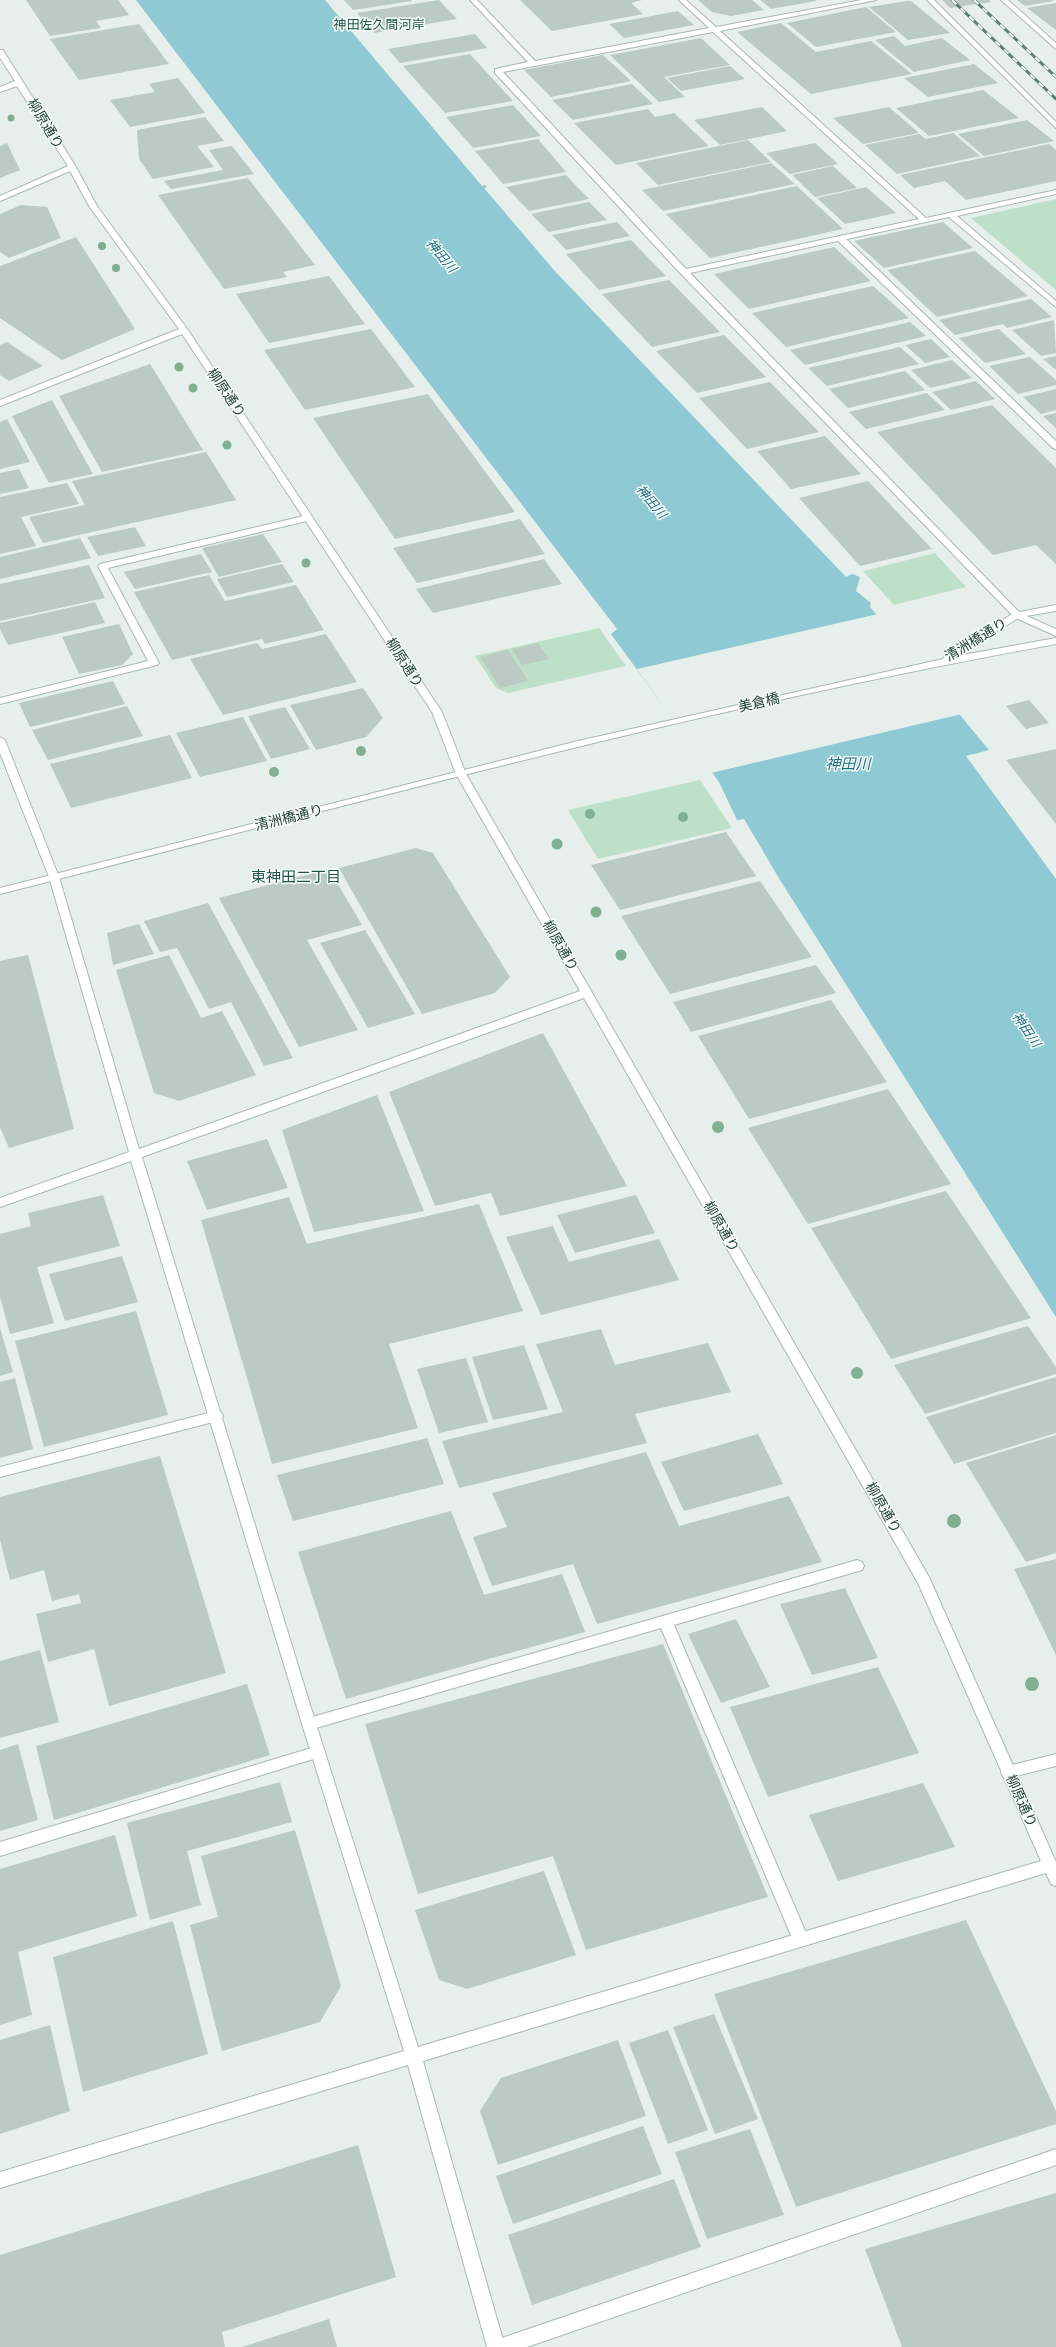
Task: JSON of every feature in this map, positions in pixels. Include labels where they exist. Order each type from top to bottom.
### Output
[{"type":"street","points":[[473,0],[533,63]]},
{"type":"street","points":[[682,0],[924,220]]},
{"type":"street","points":[[873,0],[533,63],[498,71],[684,272],[1017,615],[1056,633]]},
{"type":"street","points":[[930,0],[1056,126]]},
{"type":"street","points":[[1004,0],[1056,47]]},
{"type":"street","name":"柳原通り","points":[[0,52],[72,167],[93,206],[184,330],[437,712],[461,774],[924,1581],[1053,1872]]},
{"type":"street","points":[[0,90],[20,82]]},
{"type":"street","points":[[0,199],[72,167]]},
{"type":"street","points":[[684,272],[1056,192]]},
{"type":"street","points":[[951,215],[1056,305]]},
{"type":"street","points":[[841,239],[1056,446]]},
{"type":"street","points":[[0,403],[184,330]]},
{"type":"street","points":[[0,700],[154,663],[103,566],[308,518]]},
{"type":"street","name":"清洲橋通り","points":[[940,662],[1017,615],[1056,608]]},
{"type":"street","name":"清洲橋通り","points":[[940,662],[1056,641]]},
{"type":"street","name":"美倉橋","points":[[578,744],[940,662]]},
{"type":"street","points":[[0,740],[54,877],[135,1154],[309,1724],[413,2055],[496,2347]]},
{"type":"street","name":"清洲橋通り","points":[[0,891],[578,744]]},
{"type":"street","points":[[0,1203],[587,993]]},
{"type":"street","points":[[0,1472],[216,1416]]},
{"type":"street","points":[[309,1724],[857,1566]]},
{"type":"street","points":[[665,1621],[801,1940]]},
{"type":"street","points":[[0,1849],[318,1752]]},
{"type":"street","points":[[1008,1772],[1056,1760]]},
{"type":"street","points":[[0,2180],[413,2055],[801,1940],[1053,1872]]},
{"type":"street","points":[[502,2347],[1056,2156]]},
{"type":"green space","points":[[1056,199],[1056,290],[971,218]]},
{"type":"green space","points":[[935,553],[966,587],[894,605],[863,571]]},
{"type":"green space","points":[[599,628],[626,666],[508,693],[496,688],[475,656]]},
{"type":"green space","points":[[700,780],[732,828],[598,859],[568,810]]},
{"type":"water","name":"神田川","points":[[136,0],[325,0],[482,186],[485,185],[487,187],[484,188],[553,269],[846,577],[852,574],[860,577],[856,591],[871,603],[870,607],[989,750],[966,756],[1056,879],[1056,1317],[780,880],[744,819],[737,820],[719,782],[611,634],[617,629]]},
{"type":"pier","points":[[878,614],[962,714],[711,773],[637,669]]},
{"type":"building","points":[[26,0],[118,0],[129,15],[96,21],[101,28],[50,36]]},
{"type":"building","points":[[344,0],[412,0],[412,1],[353,10]]},
{"type":"building","points":[[439,0],[457,19],[374,33],[357,13]]},
{"type":"building","points":[[520,0],[642,0],[631,3],[643,14],[552,31]]},
{"type":"building","points":[[698,0],[752,0],[764,10],[731,16],[712,12]]},
{"type":"building","points":[[760,0],[816,0],[816,1],[771,9]]},
{"type":"building","points":[[942,0],[989,0],[991,2],[950,8]]},
{"type":"building","points":[[1017,0],[1052,0],[1053,1],[1025,6]]},
{"type":"building","points":[[911,1],[950,33],[908,40],[869,7]]},
{"type":"building","points":[[1056,3],[1056,30],[1027,8]]},
{"type":"building","points":[[866,7],[896,32],[816,47],[787,23]]},
{"type":"building","points":[[678,11],[694,25],[624,38],[609,24]]},
{"type":"building","points":[[781,23],[816,52],[871,41],[912,74],[811,94],[737,32]]},
{"type":"building","points":[[139,24],[169,64],[79,80],[50,39]]},
{"type":"building","points":[[475,34],[487,48],[400,63],[388,49]]},
{"type":"building","points":[[894,36],[905,46],[942,38],[970,60],[914,72],[875,40]]},
{"type":"building","points":[[701,38],[730,65],[664,77],[685,97],[659,102],[610,55]]},
{"type":"building","points":[[470,54],[513,101],[445,113],[403,66]]},
{"type":"building","points":[[603,55],[631,81],[551,97],[524,70]]},
{"type":"building","points":[[974,64],[998,83],[928,97],[904,78]]},
{"type":"building","points":[[730,66],[745,79],[681,91],[667,78]]},
{"type":"building","points":[[178,78],[205,113],[130,127],[110,100],[155,92],[149,84]]},
{"type":"building","points":[[632,84],[653,104],[573,120],[552,100]]},
{"type":"building","points":[[983,90],[1019,118],[929,136],[896,108]]},
{"type":"building","points":[[513,105],[541,136],[473,148],[446,117]]},
{"type":"building","points":[[762,107],[787,131],[720,145],[694,120]]},
{"type":"building","points":[[889,107],[919,133],[863,144],[833,118]]},
{"type":"building","points":[[648,109],[655,117],[674,113],[709,146],[616,165],[574,123]]},
{"type":"building","points":[[205,117],[224,141],[197,146],[214,167],[153,179],[139,159],[137,130]]},
{"type":"building","points":[[1027,120],[1054,141],[984,156],[958,134]]},
{"type":"building","points":[[953,133],[980,156],[897,174],[865,145],[919,134],[926,139]]},
{"type":"building","points":[[538,139],[566,172],[503,184],[475,151]]},
{"type":"building","points":[[748,140],[771,162],[658,185],[636,163]]},
{"type":"building","points":[[7,143],[20,170],[0,178],[0,146]]},
{"type":"building","points":[[815,143],[838,164],[790,174],[766,153]]},
{"type":"building","points":[[1049,144],[1056,150],[1056,181],[966,200],[945,181],[914,188],[900,175]]},
{"type":"building","points":[[232,146],[254,174],[171,189],[164,181],[223,170],[209,150]]},
{"type":"building","points":[[771,163],[795,184],[663,211],[642,190]]},
{"type":"building","points":[[833,166],[857,188],[815,197],[792,175]]},
{"type":"building","points":[[566,175],[589,199],[529,211],[506,187]]},
{"type":"building","points":[[248,178],[315,265],[283,272],[287,277],[224,289],[158,195]]},
{"type":"building","points":[[797,186],[843,229],[710,258],[666,214]]},
{"type":"building","points":[[866,187],[896,213],[845,224],[817,198]]},
{"type":"building","points":[[589,202],[607,220],[549,232],[531,214]]},
{"type":"building","points":[[21,205],[47,207],[61,238],[9,258],[0,252],[0,214]]},
{"type":"building","points":[[617,222],[630,236],[566,250],[552,235]]},
{"type":"building","points":[[943,222],[973,248],[884,268],[854,241]]},
{"type":"building","points":[[76,237],[135,329],[62,360],[0,318],[0,266]]},
{"type":"building","points":[[631,240],[666,276],[599,290],[566,254]]},
{"type":"building","points":[[834,247],[871,281],[749,309],[714,274]]},
{"type":"building","points":[[975,251],[1028,296],[937,317],[887,270]]},
{"type":"building","points":[[329,276],[365,324],[269,343],[236,294]]},
{"type":"building","points":[[669,280],[720,332],[652,347],[602,294]]},
{"type":"building","points":[[873,286],[909,318],[786,347],[752,313]]},
{"type":"building","points":[[1031,299],[1052,317],[1007,328],[1003,324],[955,335],[939,320]]},
{"type":"building","points":[[1054,320],[1056,353],[1041,356],[1012,330]]},
{"type":"building","points":[[910,322],[926,336],[805,365],[790,350]]},
{"type":"building","points":[[371,329],[415,387],[305,410],[264,350]]},
{"type":"building","points":[[999,329],[1026,354],[985,363],[959,338]]},
{"type":"building","points":[[724,335],[766,377],[697,393],[656,351]]},
{"type":"building","points":[[931,339],[950,357],[925,363],[905,345]]},
{"type":"building","points":[[7,342],[43,366],[9,381],[0,375],[0,345]]},
{"type":"building","points":[[900,347],[919,364],[827,386],[808,368]]},
{"type":"building","points":[[1056,356],[1056,370],[1043,359]]},
{"type":"building","points":[[1030,357],[1056,380],[1056,385],[1018,394],[989,366]]},
{"type":"building","points":[[952,360],[972,378],[930,388],[911,370]]},
{"type":"building","points":[[150,364],[203,450],[102,472],[59,396]]},
{"type":"building","points":[[905,371],[925,390],[848,408],[829,389]]},
{"type":"building","points":[[976,381],[995,399],[951,410],[932,392]]},
{"type":"building","points":[[770,382],[819,432],[747,449],[699,398]]},
{"type":"building","points":[[1056,389],[1056,410],[1041,414],[1023,397]]},
{"type":"building","points":[[927,393],[945,410],[866,429],[849,412]]},
{"type":"building","points":[[428,394],[515,512],[395,539],[313,418]]},
{"type":"building","points":[[52,400],[93,474],[49,483],[12,416]]},
{"type":"building","points":[[992,405],[1056,468],[1056,564],[1036,545],[993,555],[877,432]]},
{"type":"building","points":[[1056,413],[1056,428],[1043,416]]},
{"type":"building","points":[[7,419],[30,462],[0,469],[0,422]]},
{"type":"building","points":[[825,436],[861,474],[791,489],[757,451]]},
{"type":"building","points":[[206,452],[236,500],[43,543],[29,517],[85,505],[72,481]]},
{"type":"building","points":[[19,469],[29,488],[0,494],[0,473]]},
{"type":"building","points":[[868,481],[932,549],[860,566],[799,498]]},
{"type":"building","points":[[67,483],[79,504],[21,517],[36,546],[0,554],[0,497]]},
{"type":"building","points":[[520,519],[545,554],[417,583],[393,548]]},
{"type":"building","points":[[135,527],[146,546],[98,556],[87,537]]},
{"type":"building","points":[[263,534],[282,562],[219,577],[202,548]]},
{"type":"building","points":[[80,538],[91,558],[0,579],[0,557]]},
{"type":"building","points":[[201,554],[212,572],[135,589],[124,572]]},
{"type":"building","points":[[544,559],[562,584],[433,613],[416,589]]},
{"type":"building","points":[[282,564],[294,582],[227,597],[217,579]]},
{"type":"building","points":[[89,565],[105,598],[0,621],[0,584]]},
{"type":"building","points":[[209,575],[225,601],[296,585],[324,630],[265,644],[262,639],[172,660],[134,592]]},
{"type":"building","points":[[95,602],[105,623],[8,645],[0,629],[0,623]]},
{"type":"building","points":[[119,624],[133,654],[122,665],[79,674],[62,637]]},
{"type":"building","points":[[326,634],[357,682],[223,715],[190,659],[257,643],[262,649]]},
{"type":"building","points":[[538,643],[549,659],[522,665],[512,649]]},
{"type":"building","points":[[508,650],[528,681],[500,688],[480,657]]},
{"type":"building","points":[[113,681],[125,704],[30,727],[19,703]]},
{"type":"building","points":[[363,688],[383,718],[366,737],[316,750],[290,705]]},
{"type":"building","points":[[1029,700],[1049,723],[1026,729],[1006,706]]},
{"type":"building","points":[[127,706],[143,736],[48,760],[32,730]]},
{"type":"building","points":[[285,707],[310,749],[271,759],[248,716]]},
{"type":"building","points":[[243,717],[267,761],[200,777],[176,733]]},
{"type":"building","points":[[170,735],[192,778],[71,808],[50,764]]},
{"type":"building","points":[[1056,749],[1056,824],[1006,760]]},
{"type":"building","points":[[726,832],[756,876],[620,910],[591,865]]},
{"type":"building","points":[[416,848],[433,853],[510,977],[495,993],[422,1014],[339,868]]},
{"type":"building","points":[[329,869],[362,925],[307,940],[358,1030],[299,1047],[219,898]]},
{"type":"building","points":[[760,881],[812,957],[670,994],[621,916]]},
{"type":"building","points":[[208,903],[293,1058],[264,1066],[231,1002],[209,1009],[177,948],[160,952],[144,921]]},
{"type":"building","points":[[139,924],[154,954],[113,965],[107,933]]},
{"type":"building","points":[[365,930],[415,1014],[368,1028],[320,943]]},
{"type":"building","points":[[28,955],[74,1129],[9,1148],[0,1127],[0,961]]},
{"type":"building","points":[[169,955],[201,1018],[222,1011],[256,1075],[179,1101],[154,1093],[116,970]]},
{"type":"building","points":[[816,965],[836,993],[691,1032],[673,1002]]},
{"type":"building","points":[[831,1000],[887,1082],[749,1119],[698,1036]]},
{"type":"building","points":[[543,1033],[627,1186],[500,1216],[491,1193],[435,1206],[389,1092]]},
{"type":"building","points":[[888,1089],[951,1184],[808,1224],[748,1128]]},
{"type":"building","points":[[377,1095],[424,1211],[314,1232],[282,1130]]},
{"type":"building","points":[[267,1139],[288,1188],[207,1210],[187,1161]]},
{"type":"building","points":[[946,1191],[1031,1318],[891,1359],[811,1228]]},
{"type":"building","points":[[103,1195],[120,1246],[37,1267],[54,1323],[10,1334],[0,1297],[0,1234],[31,1226],[28,1213]]},
{"type":"building","points":[[636,1195],[655,1233],[575,1253],[557,1215]]},
{"type":"building","points":[[289,1197],[307,1244],[479,1204],[523,1311],[389,1344],[418,1428],[272,1464],[201,1220]]},
{"type":"building","points":[[553,1226],[569,1262],[659,1239],[679,1280],[541,1315],[506,1237]]},
{"type":"building","points":[[122,1256],[138,1302],[65,1321],[49,1274]]},
{"type":"building","points":[[136,1311],[168,1415],[44,1447],[15,1341]]},
{"type":"building","points":[[1028,1326],[1056,1367],[1056,1374],[925,1414],[894,1365]]},
{"type":"building","points":[[0,1328],[13,1372],[0,1376]]},
{"type":"building","points":[[601,1329],[615,1365],[708,1343],[731,1392],[635,1414],[647,1443],[459,1488],[442,1441],[563,1412],[536,1344]]},
{"type":"building","points":[[524,1345],[548,1409],[493,1420],[472,1357]]},
{"type":"building","points":[[466,1358],[488,1422],[439,1433],[417,1369]]},
{"type":"building","points":[[1056,1377],[1056,1433],[954,1464],[926,1417]]},
{"type":"building","points":[[15,1378],[33,1449],[0,1458],[0,1382]]},
{"type":"building","points":[[758,1434],[783,1484],[684,1511],[661,1462]]},
{"type":"building","points":[[1056,1435],[1056,1553],[1026,1562],[966,1463]]},
{"type":"building","points":[[427,1438],[444,1484],[293,1521],[277,1475]]},
{"type":"building","points":[[646,1452],[679,1526],[789,1496],[822,1562],[597,1624],[573,1564],[492,1586],[473,1537],[507,1527],[492,1493]]},
{"type":"building","points":[[160,1456],[226,1673],[109,1706],[94,1649],[48,1662],[36,1614],[81,1603],[79,1594],[52,1601],[44,1570],[10,1580],[0,1540],[0,1497]]},
{"type":"building","points":[[451,1511],[484,1595],[562,1574],[585,1632],[346,1699],[298,1552]]},
{"type":"building","points":[[1056,1559],[1056,1655],[1014,1569]]},
{"type":"building","points":[[845,1588],[878,1658],[812,1675],[780,1604]]},
{"type":"building","points":[[736,1619],[770,1687],[721,1703],[688,1634]]},
{"type":"building","points":[[663,1644],[768,1897],[586,1950],[553,1856],[418,1894],[365,1724]]},
{"type":"building","points":[[40,1650],[59,1722],[0,1738],[0,1661]]},
{"type":"building","points":[[878,1667],[919,1753],[768,1797],[730,1707]]},
{"type":"building","points":[[247,1684],[270,1755],[54,1820],[36,1746]]},
{"type":"building","points":[[18,1744],[38,1820],[0,1831],[0,1750]]},
{"type":"building","points":[[280,1782],[292,1822],[187,1851],[201,1905],[150,1920],[127,1823]]},
{"type":"building","points":[[923,1783],[955,1847],[838,1881],[809,1815]]},
{"type":"building","points":[[295,1830],[341,1986],[320,2022],[222,2051],[190,1925],[218,1917],[201,1856]]},
{"type":"building","points":[[115,1835],[137,1916],[18,1952],[32,2015],[0,2025],[0,1869]]},
{"type":"building","points":[[544,1871],[576,1955],[467,1989],[439,1980],[415,1910]]},
{"type":"building","points":[[966,1920],[1056,2111],[1056,2124],[796,2207],[714,1994]]},
{"type":"building","points":[[173,1921],[208,2054],[83,2092],[53,1957]]},
{"type":"building","points":[[714,2014],[758,2119],[715,2134],[673,2027]]},
{"type":"building","points":[[50,2025],[70,2111],[0,2134],[0,2040]]},
{"type":"building","points":[[668,2030],[708,2130],[668,2144],[629,2043]]},
{"type":"building","points":[[618,2040],[646,2116],[498,2165],[480,2111],[501,2078]]},
{"type":"building","points":[[643,2126],[662,2174],[513,2224],[496,2176]]},
{"type":"building","points":[[750,2129],[784,2215],[707,2239],[675,2152]]},
{"type":"building","points":[[358,2145],[396,2277],[222,2332],[225,2347],[0,2347],[0,2255]]},
{"type":"building","points":[[674,2179],[701,2247],[532,2305],[508,2235]]},
{"type":"building","points":[[1056,2193],[1056,2347],[902,2347],[865,2249]]},
{"type":"building","points":[[329,2319],[337,2347],[242,2347]]},
{"type":"railway","points":[[952,0],[1056,99]]},
{"type":"railway","points":[[974,0],[1056,77]]},
{"type":"district","name":"神田佐久間河岸","points":[[379,25]]},
{"type":"district","name":"東神田二丁目","points":[[296,877]]}]
